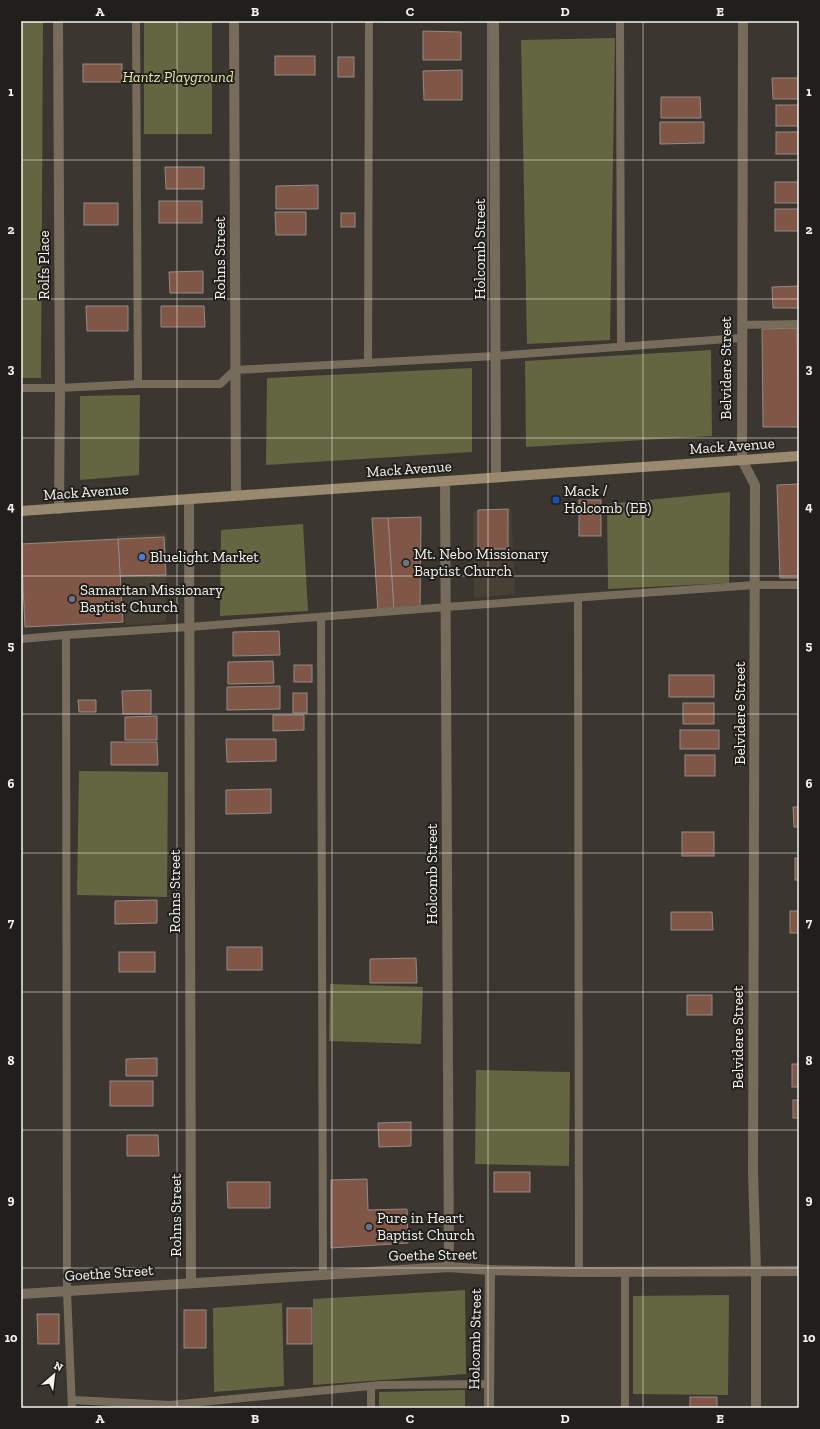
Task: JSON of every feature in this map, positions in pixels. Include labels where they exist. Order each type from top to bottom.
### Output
[{"type":"main road","name":"Mack Avenue","points":[[21,511],[799,456]]},
{"type":"street","name":"Rolfs Place","points":[[58,21],[60,388],[59,509]]},
{"type":"street","name":"Rohns Street","points":[[234,21],[236,496]]},
{"type":"street","name":"Holcomb Street","points":[[494,21],[496,478]]},
{"type":"street","name":"Belvidere Street","points":[[743,21],[741,325],[742,460],[755,485],[753,1172],[756,1272],[756,1408]]},
{"type":"street","name":"Holcomb Street","points":[[445,481],[449,1267]]},
{"type":"street","name":"Rohns Street","points":[[189,500],[191,1283]]},
{"type":"street","name":"Goethe Street","points":[[21,1294],[449,1267],[490,1270],[579,1272],[799,1271]]},
{"type":"street","name":"Holcomb Street","points":[[489,1408],[490,1270]]},
{"type":"lane","points":[[136,21],[138,384]]},
{"type":"lane","points":[[368,363],[369,21]]},
{"type":"lane","points":[[620,21],[620,347]]},
{"type":"lane","points":[[741,325],[799,324]]},
{"type":"lane","points":[[21,388],[60,388],[138,384],[220,384],[236,370],[495,356],[741,338]]},
{"type":"lane","points":[[21,639],[446,606],[755,586],[799,585]]},
{"type":"lane","points":[[578,598],[579,1272]]},
{"type":"lane","points":[[322,616],[323,1275]]},
{"type":"lane","points":[[66,635],[67,1291],[72,1404],[170,1405],[370,1386],[489,1384]]},
{"type":"lane","points":[[625,1272],[625,1408]]},
{"type":"lane","points":[[370,1386],[370,1408]]},
{"type":"shaded area","points":[[511,508],[515,594],[474,598],[473,512]]},
{"type":"shaded area","points":[[167,533],[166,622],[126,625],[117,536]]},
{"type":"green space","points":[[21,21],[43,21],[41,378],[21,378]]},
{"type":"green space","name":"Hantz Playground","points":[[144,21],[212,21],[212,134],[144,134]]},
{"type":"green space","points":[[615,38],[610,340],[527,344],[521,40]]},
{"type":"green space","points":[[711,350],[712,436],[526,447],[525,361]]},
{"type":"green space","points":[[472,368],[472,452],[266,465],[267,378]]},
{"type":"green space","points":[[140,395],[139,475],[80,480],[80,396]]},
{"type":"green space","points":[[730,492],[729,583],[608,589],[607,504]]},
{"type":"green space","points":[[303,524],[308,611],[220,616],[221,530]]},
{"type":"green space","points":[[79,771],[168,772],[167,897],[77,895]]},
{"type":"green space","points":[[330,984],[423,987],[421,1044],[329,1041]]},
{"type":"green space","points":[[476,1070],[570,1072],[569,1166],[475,1164]]},
{"type":"green space","points":[[465,1290],[466,1374],[313,1385],[313,1299]]},
{"type":"green space","points":[[729,1295],[728,1395],[633,1394],[633,1296]]},
{"type":"green space","points":[[282,1303],[284,1386],[214,1392],[213,1308]]},
{"type":"green space","points":[[465,1390],[465,1408],[379,1408],[379,1392]]},
{"type":"building","points":[[463,21],[463,22],[383,22]]},
{"type":"building","points":[[423,31],[461,32],[461,60],[423,60]]},
{"type":"building","points":[[275,56],[315,56],[315,75],[275,75]]},
{"type":"building","points":[[338,57],[354,57],[354,77],[338,77]]},
{"type":"building","points":[[83,64],[122,64],[122,82],[83,82]]},
{"type":"building","points":[[462,70],[462,100],[424,100],[423,71]]},
{"type":"building","points":[[772,78],[799,78],[799,99],[773,99]]},
{"type":"building","points":[[661,97],[700,97],[701,118],[661,118]]},
{"type":"building","points":[[776,105],[799,105],[799,126],[776,126]]},
{"type":"building","points":[[660,122],[704,122],[704,143],[660,144]]},
{"type":"building","points":[[776,132],[799,132],[799,154],[776,154]]},
{"type":"building","points":[[165,167],[204,167],[204,189],[166,189]]},
{"type":"building","points":[[775,182],[799,182],[799,203],[775,203]]},
{"type":"building","points":[[318,185],[318,209],[276,209],[276,186]]},
{"type":"building","points":[[159,201],[202,201],[202,223],[159,223]]},
{"type":"building","points":[[84,203],[118,203],[118,225],[84,225]]},
{"type":"building","points":[[775,209],[799,209],[799,231],[775,231]]},
{"type":"building","points":[[275,212],[306,212],[306,235],[276,235]]},
{"type":"building","points":[[341,213],[355,213],[355,227],[341,227]]},
{"type":"building","points":[[203,271],[203,293],[170,293],[169,272]]},
{"type":"building","points":[[799,286],[799,308],[773,308],[772,287]]},
{"type":"building","points":[[86,306],[128,306],[128,331],[87,331]]},
{"type":"building","points":[[161,306],[204,306],[205,327],[161,327]]},
{"type":"building","points":[[797,328],[798,427],[763,427],[762,329]]},
{"type":"building","points":[[799,484],[799,578],[780,578],[777,485]]},
{"type":"building","points":[[579,500],[601,500],[601,536],[579,536]]},
{"type":"building","points":[[508,509],[508,549],[478,549],[478,510]]},
{"type":"building","name":"Mt. Nebo Missionary Baptist Church","points":[[421,517],[420,608],[394,611],[388,518]]},
{"type":"building","points":[[372,518],[388,518],[394,611],[378,612]]},
{"type":"building","name":"Bluelight Market","points":[[164,537],[166,575],[120,576],[118,539]]},
{"type":"building","name":"Samaritan Missionary Baptist Church","points":[[118,539],[123,622],[25,627],[21,544]]},
{"type":"building","points":[[279,631],[280,655],[233,656],[233,632]]},
{"type":"building","points":[[273,661],[274,683],[228,684],[228,662]]},
{"type":"building","points":[[294,665],[312,665],[312,682],[294,682]]},
{"type":"building","points":[[669,675],[714,675],[714,697],[669,697]]},
{"type":"building","points":[[280,686],[280,709],[227,710],[227,687]]},
{"type":"building","points":[[151,690],[151,714],[123,714],[122,691]]},
{"type":"building","points":[[293,693],[307,693],[307,713],[293,713]]},
{"type":"building","points":[[78,700],[96,700],[96,712],[79,712]]},
{"type":"building","points":[[683,703],[714,703],[714,724],[683,724]]},
{"type":"building","points":[[273,715],[304,715],[304,730],[273,731]]},
{"type":"building","points":[[157,716],[157,740],[125,740],[125,717]]},
{"type":"building","points":[[680,730],[719,730],[719,749],[680,749]]},
{"type":"building","points":[[226,739],[276,739],[276,761],[227,762]]},
{"type":"building","points":[[111,742],[157,742],[158,765],[111,765]]},
{"type":"building","points":[[685,755],[715,755],[715,776],[685,776]]},
{"type":"building","points":[[271,789],[271,813],[226,814],[226,790]]},
{"type":"building","points":[[793,807],[799,807],[799,827],[794,827]]},
{"type":"building","points":[[682,832],[714,832],[714,856],[682,856]]},
{"type":"building","points":[[795,858],[799,858],[799,880],[795,880]]},
{"type":"building","points":[[157,900],[157,923],[115,924],[115,901]]},
{"type":"building","points":[[790,911],[799,911],[799,933],[790,933]]},
{"type":"building","points":[[671,912],[712,912],[713,930],[671,930]]},
{"type":"building","points":[[227,947],[262,947],[262,970],[227,970]]},
{"type":"building","points":[[119,952],[155,952],[155,972],[119,972]]},
{"type":"building","points":[[416,958],[417,983],[370,983],[370,959]]},
{"type":"building","points":[[687,995],[712,995],[712,1015],[687,1015]]},
{"type":"building","points":[[157,1058],[157,1076],[126,1076],[126,1059]]},
{"type":"building","points":[[792,1064],[799,1064],[799,1087],[792,1087]]},
{"type":"building","points":[[110,1081],[153,1081],[153,1106],[110,1106]]},
{"type":"building","points":[[793,1100],[799,1100],[799,1118],[793,1118]]},
{"type":"building","points":[[411,1122],[411,1146],[379,1147],[378,1123]]},
{"type":"building","points":[[127,1135],[158,1135],[159,1156],[127,1156]]},
{"type":"building","points":[[494,1172],[530,1172],[530,1192],[494,1192]]},
{"type":"building","name":"Pure in Heart Baptist Church","points":[[367,1179],[368,1210],[407,1209],[408,1243],[331,1248],[331,1180]]},
{"type":"building","points":[[227,1182],[270,1182],[270,1208],[228,1208]]},
{"type":"building","points":[[287,1308],[312,1308],[312,1344],[287,1344]]},
{"type":"building","points":[[184,1310],[206,1310],[206,1348],[184,1348]]},
{"type":"building","points":[[37,1314],[59,1314],[59,1344],[38,1344]]},
{"type":"building","points":[[690,1397],[717,1397],[717,1408],[690,1408]]},
{"type":"place","name":"Mack / Holcomb (EB)","points":[[556,500]]},
{"type":"place","name":"Bluelight Market","points":[[142,557]]},
{"type":"place","name":"Mt. Nebo Missionary Baptist Church","points":[[406,563]]},
{"type":"place","name":"Samaritan Missionary Baptist Church","points":[[72,599]]},
{"type":"place","name":"Pure in Heart Baptist Church","points":[[369,1227]]}]
